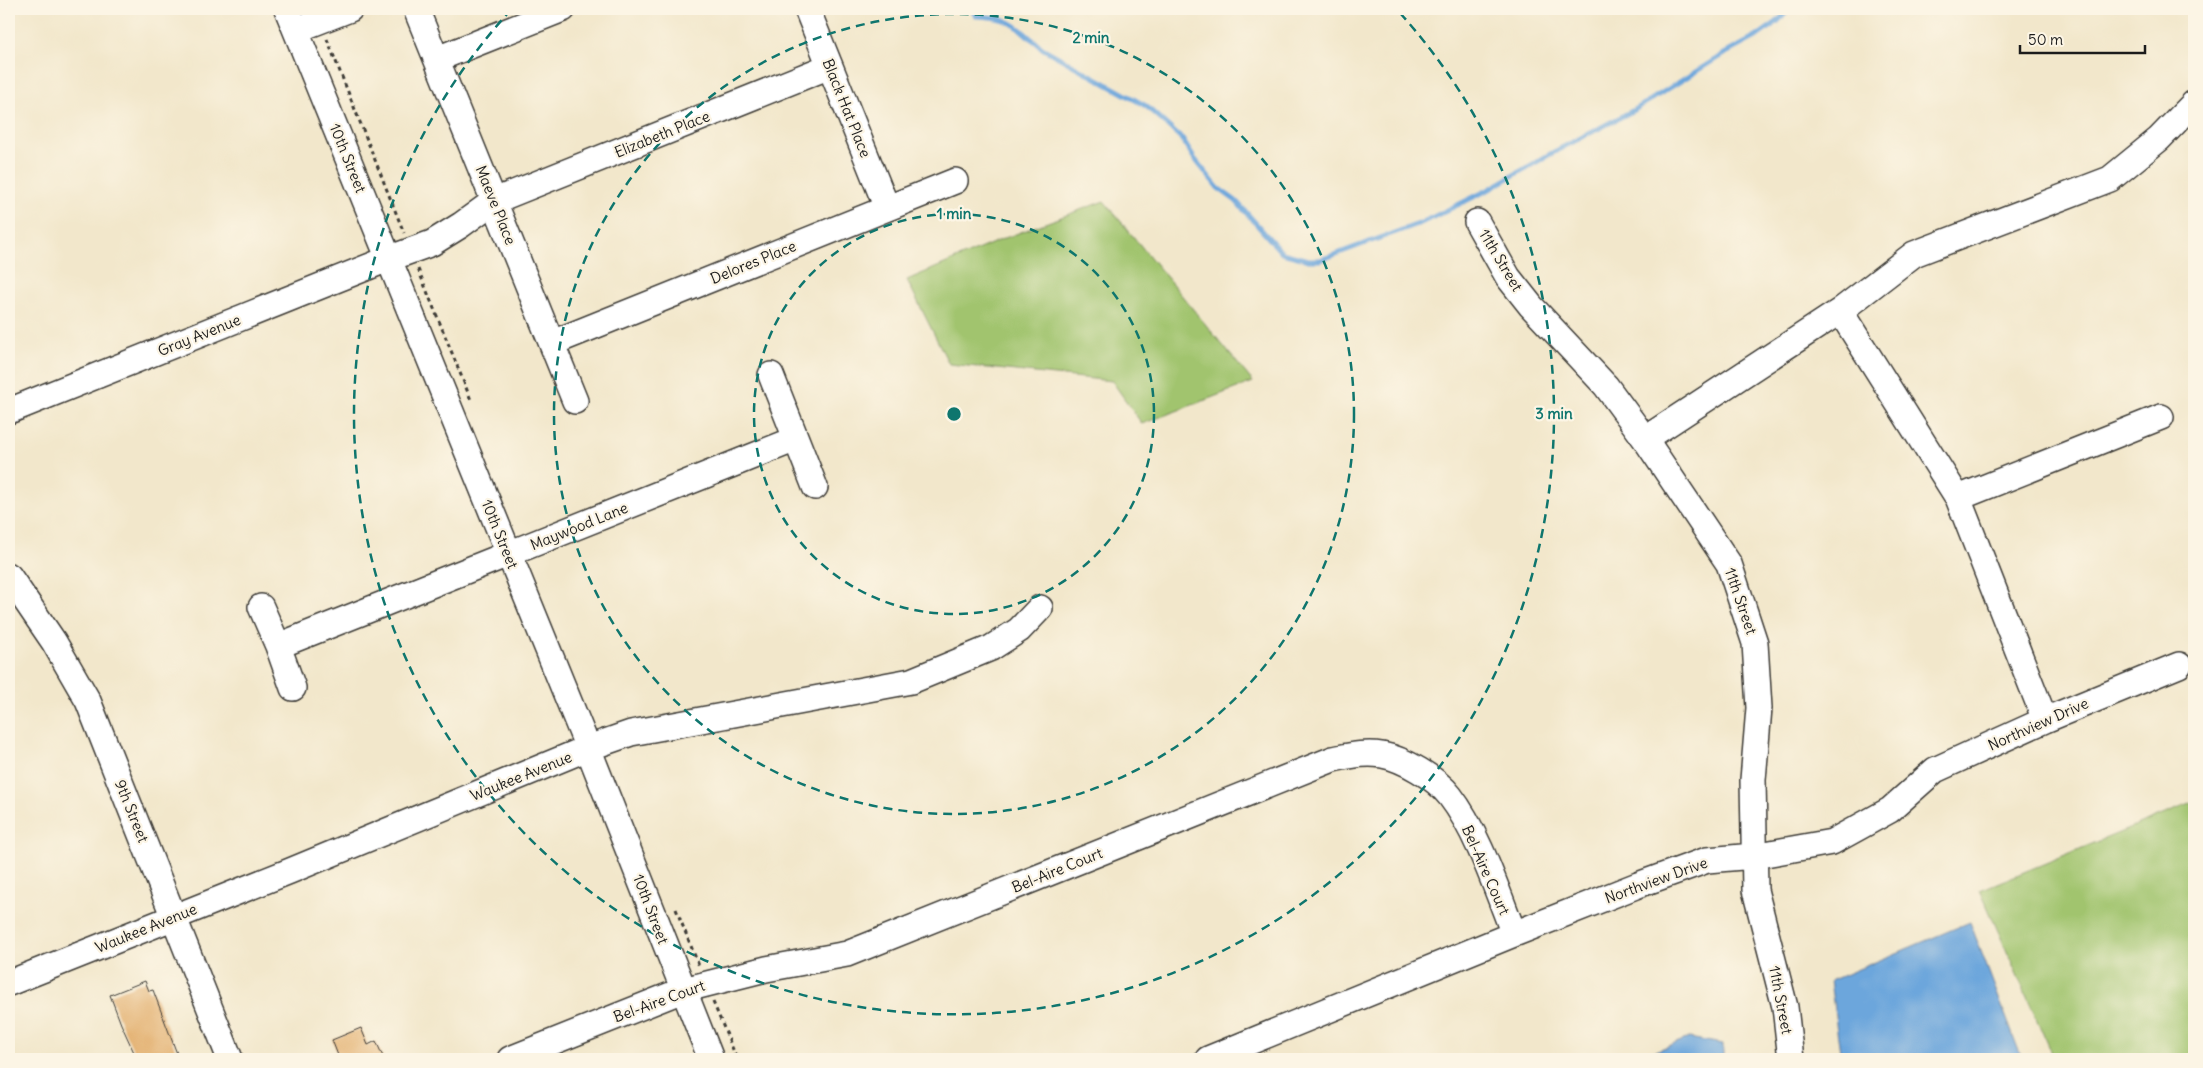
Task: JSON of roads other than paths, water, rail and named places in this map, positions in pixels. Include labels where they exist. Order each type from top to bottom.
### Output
[{"type":"street","points":[[291,20],[319,21],[350,9]]},
{"type":"street","name":"Maeve Place","points":[[416,9],[575,401]]},
{"type":"street","points":[[437,59],[563,9]]},
{"type":"street","name":"Black Hat Place","points":[[807,9],[887,208]]},
{"type":"street","name":"10th Street","points":[[291,20],[400,255],[508,554],[588,748],[695,987],[711,1059]]},
{"type":"street","name":"Elizabeth Place","points":[[400,255],[432,243],[494,201],[830,66]]},
{"type":"street","points":[[1645,439],[1840,312],[1914,254],[2110,179],[2159,139],[2194,104]]},
{"type":"street","name":"Delores Place","points":[[552,344],[955,181]]},
{"type":"street","name":"11th Street","points":[[1477,222],[1508,277],[1531,306],[1606,386],[1645,439],[1729,564],[1755,643],[1759,708],[1753,780],[1754,890],[1785,1007],[1791,1059]]},
{"type":"street","name":"Gray Avenue","points":[[9,411],[400,255]]},
{"type":"street","points":[[1840,312],[1958,498],[2045,720]]},
{"type":"street","points":[[771,375],[815,487]]},
{"type":"street","points":[[1958,498],[2161,417]]},
{"type":"street","name":"Maywood Lane","points":[[278,646],[796,439]]},
{"type":"street","name":"9th Street","points":[[9,576],[54,642],[88,701],[230,1059]]},
{"type":"street","points":[[261,607],[293,688]]},
{"type":"street","name":"Waukee Avenue","points":[[9,983],[588,748],[631,733],[911,680],[991,648],[1019,630],[1040,608]]},
{"type":"street","name":"Northview Drive","points":[[1208,1059],[1514,934],[1707,860],[1754,856],[1832,842],[1890,810],[1935,770],[2045,720],[2179,665]]},
{"type":"street","name":"Bel-Aire Court","points":[[510,1059],[695,987],[766,969],[847,954],[1332,759],[1360,754],[1382,755],[1408,764],[1430,778],[1450,795],[1477,841],[1514,934]]},
{"type":"water","points":[[1970,922],[2022,1059],[1841,1059],[1830,981]]},
{"type":"water","points":[[1689,1038],[1723,1044],[1723,1059],[1634,1059]]},
{"type":"waterway","points":[[971,9],[976,16],[998,18],[1015,25],[1042,48],[1146,106],[1182,139],[1194,158],[1218,188],[1236,201],[1282,253],[1309,260],[1320,260],[1421,223],[1488,190],[1552,153],[1636,109],[1724,54],[1756,37],[1777,22],[1790,9]]}]
